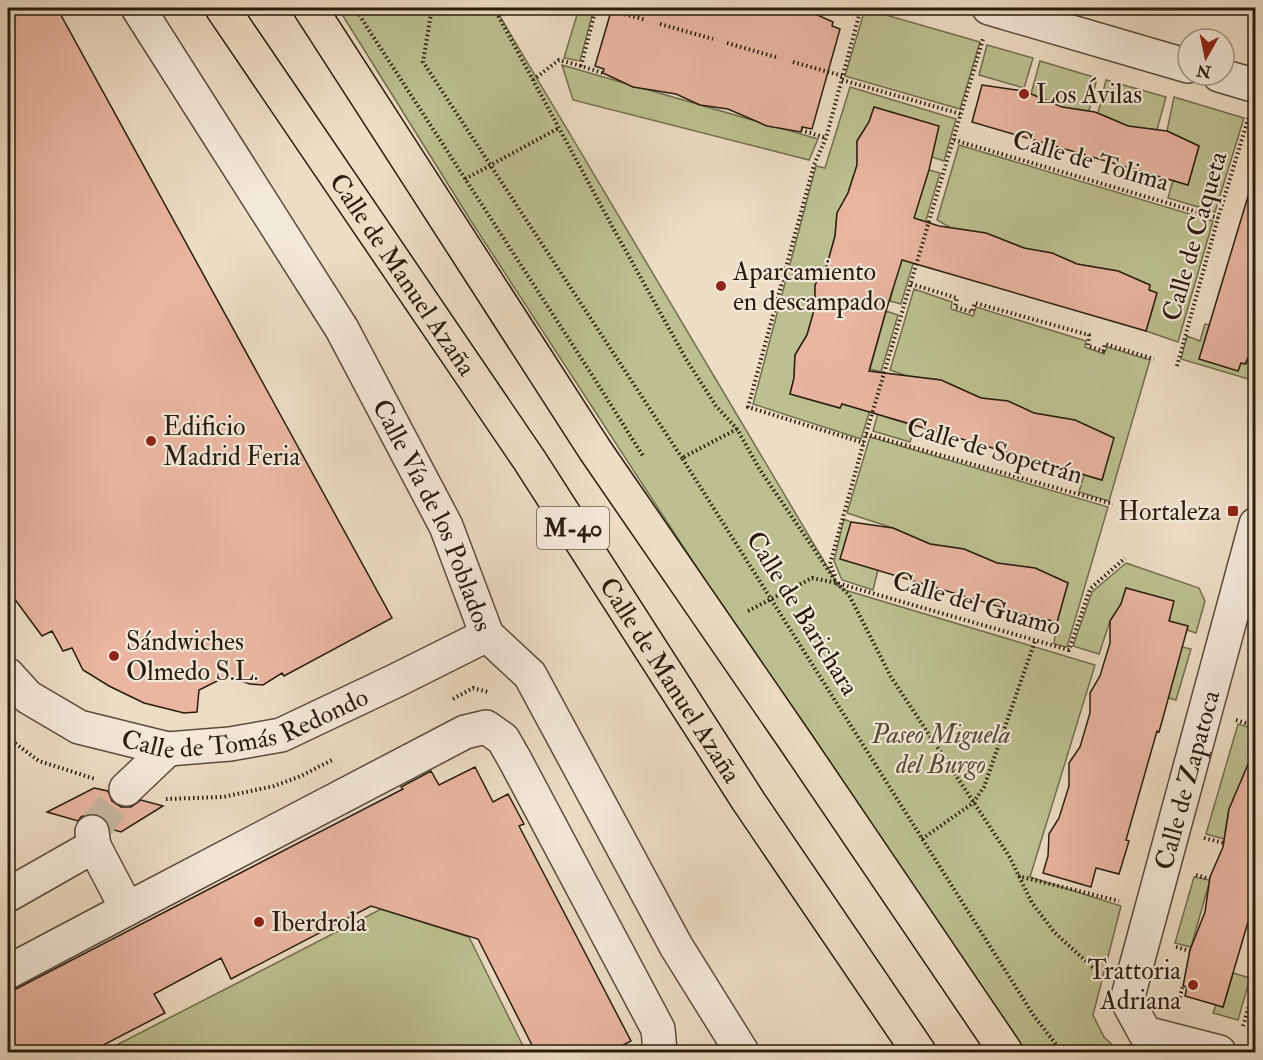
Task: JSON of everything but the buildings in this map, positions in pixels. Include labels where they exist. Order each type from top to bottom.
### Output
[{"type":"highway","name":"Calle de Manuel Azaña","points":[[222,8],[530,461],[749,802],[919,1053]]},
{"type":"highway","name":"M-40","points":[[310,8],[595,450],[1006,1053]]},
{"type":"street","name":"Calle Vía de los Poblados","points":[[138,8],[342,329],[446,526],[487,635],[530,675],[676,946],[742,1053]]},
{"type":"street","points":[[986,23],[1031,13],[1176,62]]},
{"type":"street","points":[[1234,87],[1252,101]]},
{"type":"street","name":"Calle de Zapatoca","points":[[1219,1053],[1145,1033],[1127,1000],[1256,524]]},
{"type":"street","name":"Calle de Tomás Redondo","points":[[8,675],[28,697],[79,727],[168,749],[230,744],[281,735],[487,635]]},
{"type":"street","points":[[8,972],[465,732],[486,727],[503,739],[520,770],[658,1029],[660,1053]]},
{"type":"street","points":[[126,789],[168,749]]},
{"type":"street","points":[[8,894],[93,839],[127,909]]},
{"type":"path","name":"Calle de Barichara","points":[[430,8],[423,62],[682,458],[1034,1016],[1062,1053]]},
{"type":"path","points":[[494,8],[686,359],[716,406],[737,429],[760,470],[837,583],[849,595],[891,677],[1009,856],[1032,903],[1055,933],[1098,973],[1132,981]]},
{"type":"path","points":[[581,66],[596,8]]},
{"type":"path","points":[[603,8],[646,20]]},
{"type":"path","points":[[861,8],[826,138],[814,165],[748,408],[864,443]]},
{"type":"path","points":[[837,583],[830,564],[986,23]]},
{"type":"path","points":[[660,24],[713,39]]},
{"type":"path","points":[[727,43],[779,58]]},
{"type":"path","points":[[532,80],[559,60],[603,73]]},
{"type":"path","points":[[793,62],[961,114]]},
{"type":"path","name":"Calle de Caqueta","points":[[1177,366],[1252,101]]},
{"type":"path","points":[[465,179],[559,128]]},
{"type":"path","points":[[801,130],[826,138]]},
{"type":"path","name":"Calle de Tolima","points":[[954,140],[1218,218]]},
{"type":"path","points":[[911,284],[957,298],[955,307],[972,312],[975,303],[1089,335],[1088,346],[1103,351],[1105,344],[1154,360]]},
{"type":"path","points":[[1256,325],[1250,345],[1256,346]]},
{"type":"path","points":[[682,458],[737,429]]},
{"type":"path","name":"Calle de Sopetrán","points":[[866,434],[1113,504]]},
{"type":"path","name":"Calle del Guamo","points":[[748,611],[812,578],[837,583],[1069,650],[1090,589],[1125,558]]},
{"type":"path","points":[[922,839],[973,803],[984,787],[1035,641]]},
{"type":"path","points":[[1235,720],[1256,726]]},
{"type":"path","points":[[1201,837],[1224,843]]},
{"type":"path","points":[[1190,874],[1210,879]]},
{"type":"path","points":[[1018,876],[1151,909]]},
{"type":"path","points":[[1169,945],[1190,951]]},
{"type":"path","points":[[1243,1026],[1256,983]]},
{"type":"path","points":[[1177,1007],[1183,986]]},
{"type":"green space","name":"Paseo Miguela del Burgo","points":[[338,8],[495,8],[837,583],[836,585],[845,590],[1095,665],[1030,877],[1121,906],[1093,1015],[1104,1037],[1120,1052],[1002,1052],[742,637],[471,221]]},
{"type":"green space","points":[[579,8],[594,8],[580,61],[564,58]]},
{"type":"green space","points":[[865,9],[980,42],[960,109],[845,76]]},
{"type":"green space","points":[[987,45],[1033,58],[1024,88],[979,75]]},
{"type":"green space","points":[[1040,61],[1097,78],[1089,111],[1062,107],[1031,94]]},
{"type":"green space","points":[[562,65],[818,139],[809,160],[573,100]]},
{"type":"green space","points":[[1106,80],[1166,97],[1157,130],[1128,126],[1098,113]]},
{"type":"green space","points":[[850,87],[956,119],[944,161],[932,157],[922,121],[874,107],[869,122],[857,141],[857,165],[848,193],[837,213],[835,236],[827,265],[815,285],[815,307],[807,335],[795,355],[794,378],[790,394],[840,408],[847,389],[877,387],[861,439],[753,404],[816,166],[825,168]]},
{"type":"green space","points":[[1174,97],[1244,118],[1215,212],[1168,198],[1173,180],[1188,185],[1199,146],[1167,131]]},
{"type":"green space","points":[[959,145],[1213,221],[1178,342],[1146,331],[1157,293],[1149,290],[1150,285],[1118,271],[1077,264],[1052,253],[1024,248],[986,233],[951,228],[937,220]]},
{"type":"green space","points":[[929,170],[940,173],[924,227],[914,218],[897,212]]},
{"type":"green space","points":[[919,244],[901,304],[890,301],[893,289],[877,284],[889,246]]},
{"type":"green space","points":[[914,289],[952,302],[951,309],[973,316],[976,307],[1086,341],[1085,347],[1104,354],[1107,347],[1150,360],[1109,501],[1079,492],[1084,475],[1102,480],[1112,442],[1106,434],[1074,420],[1034,413],[1007,401],[981,398],[941,380],[907,376],[890,370]]},
{"type":"green space","points":[[886,311],[898,315],[881,372],[870,369]]},
{"type":"green space","points":[[1205,324],[1210,325],[1200,359],[1238,370],[1241,363],[1246,364],[1252,349],[1255,350],[1255,381],[1181,359],[1187,336],[1200,341]]},
{"type":"green space","points":[[889,375],[897,378],[886,417],[915,426],[910,442],[873,431]]},
{"type":"green space","points":[[870,437],[1108,507],[1067,647],[1054,644],[1057,622],[1068,583],[1035,568],[997,563],[964,549],[930,544],[893,528],[847,513]]},
{"type":"green space","points":[[844,519],[851,522],[878,570],[873,590],[842,580],[834,561]]},
{"type":"green space","points":[[1126,563],[1199,588],[1205,601],[1196,633],[1187,630],[1188,626],[1169,621],[1173,601],[1126,588],[1121,604],[1110,621],[1099,654],[1073,646],[1092,592]]},
{"type":"green space","points":[[1182,647],[1191,649],[1176,700],[1147,692]]},
{"type":"green space","points":[[1238,724],[1255,729],[1255,769],[1250,767],[1229,809],[1224,839],[1206,834]]},
{"type":"green space","points":[[1194,877],[1210,880],[1191,947],[1175,943]]},
{"type":"green space","points":[[381,909],[469,937],[526,1052],[103,1052]]},
{"type":"green space","points":[[1233,973],[1250,978],[1238,1020],[1213,1013],[1216,1005],[1223,1007]]},
{"type":"tunnel","points":[[92,832],[126,789]]},
{"type":"place","name":"Los Ávilas","points":[[1024,94]]},
{"type":"place","name":"Aparcamiento en descampado","points":[[721,286]]},
{"type":"place","name":"Edificio Madrid Feria","points":[[151,441]]},
{"type":"place","name":"Hortaleza","points":[[1233,511]]},
{"type":"place","name":"Sándwiches Olmedo S.L.","points":[[114,656]]},
{"type":"place","name":"Iberdrola","points":[[259,922]]},
{"type":"place","name":"Trattoria Adriana","points":[[1193,985]]}]
